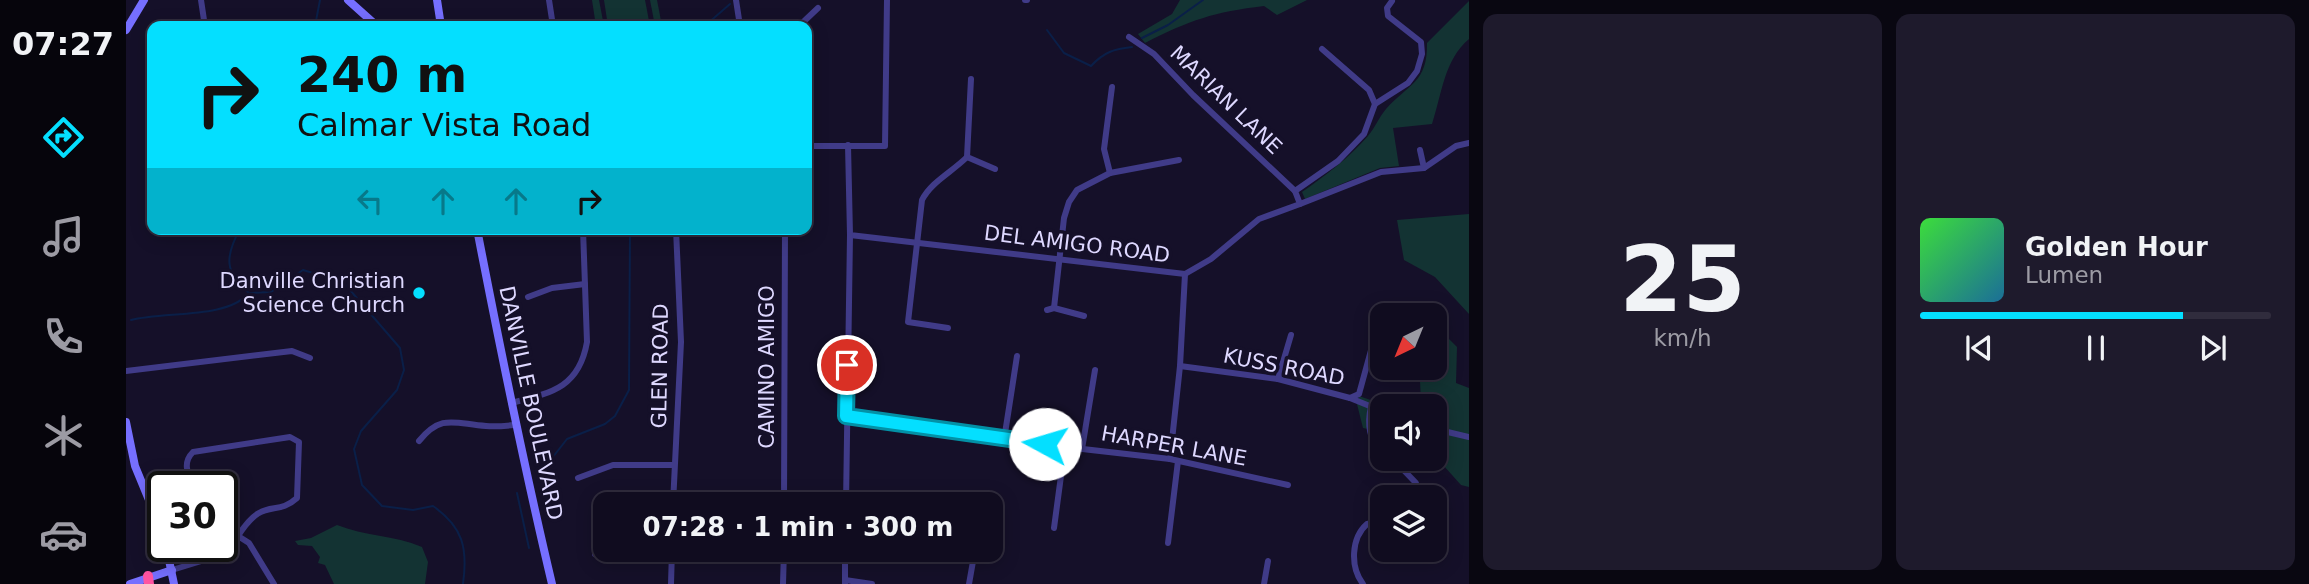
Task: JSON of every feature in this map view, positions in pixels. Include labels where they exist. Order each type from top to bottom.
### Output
[{"type":"main road","points":[[126,30],[144,0]]},
{"type":"main road","points":[[436,0],[440,21]]},
{"type":"main road","points":[[349,1],[371,21]]},
{"type":"main road","name":"DANVILLE BOULEVARD","points":[[478,235],[514,425],[552,584]]},
{"type":"main road","points":[[126,422],[135,466],[147,495]]},
{"type":"main road","points":[[170,562],[174,584]]},
{"type":"main road","points":[[130,584],[172,570]]},
{"type":"street","points":[[201,0],[204,20]]},
{"type":"street","points":[[549,0],[552,21]]},
{"type":"street","points":[[736,0],[739,21]]},
{"type":"street","points":[[812,146],[885,146],[887,0]]},
{"type":"street","points":[[1300,204],[1296,191],[1338,161],[1364,134],[1375,104],[1408,83],[1416,71],[1422,54],[1421,42],[1388,16],[1387,8],[1392,1]]},
{"type":"street","points":[[804,21],[818,8]]},
{"type":"street","name":"MARIAN LANE","points":[[1129,37],[1154,54],[1192,96],[1296,191]]},
{"type":"street","points":[[1322,48],[1369,90],[1375,104]]},
{"type":"street","points":[[948,328],[908,322],[922,200],[928,187],[948,176],[967,157],[971,79]]},
{"type":"street","points":[[1110,173],[1104,149],[1112,87]]},
{"type":"street","points":[[1420,150],[1424,167],[1456,146],[1469,143]]},
{"type":"street","points":[[846,492],[850,235],[848,145]]},
{"type":"street","points":[[967,157],[995,169]]},
{"type":"street","points":[[1084,316],[1051,309],[1069,202],[1077,190],[1110,173],[1179,160]]},
{"type":"street","name":"DEL AMIGO ROAD","points":[[850,235],[1185,274],[1211,259],[1259,219],[1381,172],[1424,167]]},
{"type":"street","points":[[510,403],[558,388],[578,370],[587,342],[583,235]]},
{"type":"street","name":"GLEN ROAD","points":[[673,492],[681,342],[676,235]]},
{"type":"street","name":"CAMINO AMIGO","points":[[784,492],[785,235]]},
{"type":"street","points":[[1168,543],[1185,274]]},
{"type":"street","points":[[528,297],[552,288],[585,284]]},
{"type":"street","points":[[1278,379],[1291,335]]},
{"type":"street","points":[[126,371],[292,351],[310,358]]},
{"type":"street","points":[[1350,398],[1359,394],[1370,354]]},
{"type":"street","points":[[1004,440],[1017,356]]},
{"type":"street","name":"KUSS ROAD","points":[[1180,366],[1278,379],[1350,398],[1370,407]]},
{"type":"street","points":[[1083,449],[1095,370]]},
{"type":"street","name":"HARPER LANE","points":[[846,416],[1004,440],[1174,460],[1288,485]]},
{"type":"street","points":[[419,442],[430,428],[450,421],[488,427],[514,425]]},
{"type":"street","points":[[1447,432],[1469,437]]},
{"type":"street","points":[[189,471],[186,462],[193,452],[290,437],[299,442],[297,498],[291,504],[255,513],[238,536],[249,543],[274,584]]},
{"type":"street","points":[[1054,528],[1065,446]]},
{"type":"street","points":[[578,478],[613,465],[674,466]]},
{"type":"street","points":[[1404,471],[1416,485]]},
{"type":"street","points":[[1363,584],[1354,562],[1358,536],[1370,523]]},
{"type":"street","points":[[1264,584],[1268,561]]},
{"type":"street","points":[[172,570],[198,562]]},
{"type":"street","points":[[671,584],[672,562]]},
{"type":"street","points":[[783,562],[783,584]]},
{"type":"street","points":[[845,562],[845,582],[872,584]]},
{"type":"street","points":[[969,584],[973,562]]},
{"type":"green space","points":[[592,0],[599,0],[603,21],[595,21]]},
{"type":"green space","points":[[604,0],[645,0],[649,21],[607,21]]},
{"type":"green space","points":[[650,0],[657,0],[661,21],[654,21]]},
{"type":"green space","points":[[1180,0],[1307,0],[1277,15],[1264,6],[1216,14],[1176,28],[1145,43],[1138,34],[1172,14]]},
{"type":"green space","points":[[1469,1],[1469,39],[1449,67],[1432,124],[1393,128],[1399,166],[1380,168],[1305,199],[1302,192],[1353,152],[1386,109],[1415,82],[1424,67],[1427,43]]},
{"type":"green space","points":[[1469,214],[1469,314],[1435,277],[1404,260],[1397,220]]},
{"type":"green space","points":[[683,235],[719,235],[683,237]]},
{"type":"green space","points":[[1449,339],[1457,347],[1456,383],[1469,388],[1469,487],[1461,485],[1447,469],[1447,394],[1421,394],[1420,380],[1447,380]]},
{"type":"green space","points":[[1359,396],[1370,400],[1370,429],[1363,428],[1357,404]]},
{"type":"green space","points":[[337,525],[422,547],[428,562],[425,584],[334,584],[325,565],[318,563],[320,557],[312,546],[298,545],[295,541],[311,538]]},
{"type":"waterway","points":[[316,21],[320,0]]},
{"type":"waterway","points":[[1142,38],[1168,25],[1203,0]]},
{"type":"waterway","points":[[710,21],[730,4]]},
{"type":"waterway","points":[[1047,30],[1064,53],[1091,66],[1110,52],[1132,47]]},
{"type":"waterway","points":[[237,235],[230,256],[231,271],[249,293],[271,292],[303,270],[343,282],[400,348],[404,370],[397,390],[361,431],[354,449],[362,485],[382,506],[413,510],[433,506],[443,514],[457,530],[464,549],[463,584]]},
{"type":"waterway","points":[[542,471],[567,439],[605,424],[615,416],[629,390],[630,235]]},
{"type":"waterway","points":[[131,320],[210,311],[238,302],[248,294]]},
{"type":"waterway","points":[[517,493],[529,548]]},
{"type":"place","name":"Danville Christian Science Church","points":[[419,293]]},
{"type":"route","points":[[847,365],[846,416],[1045,444]]}]
